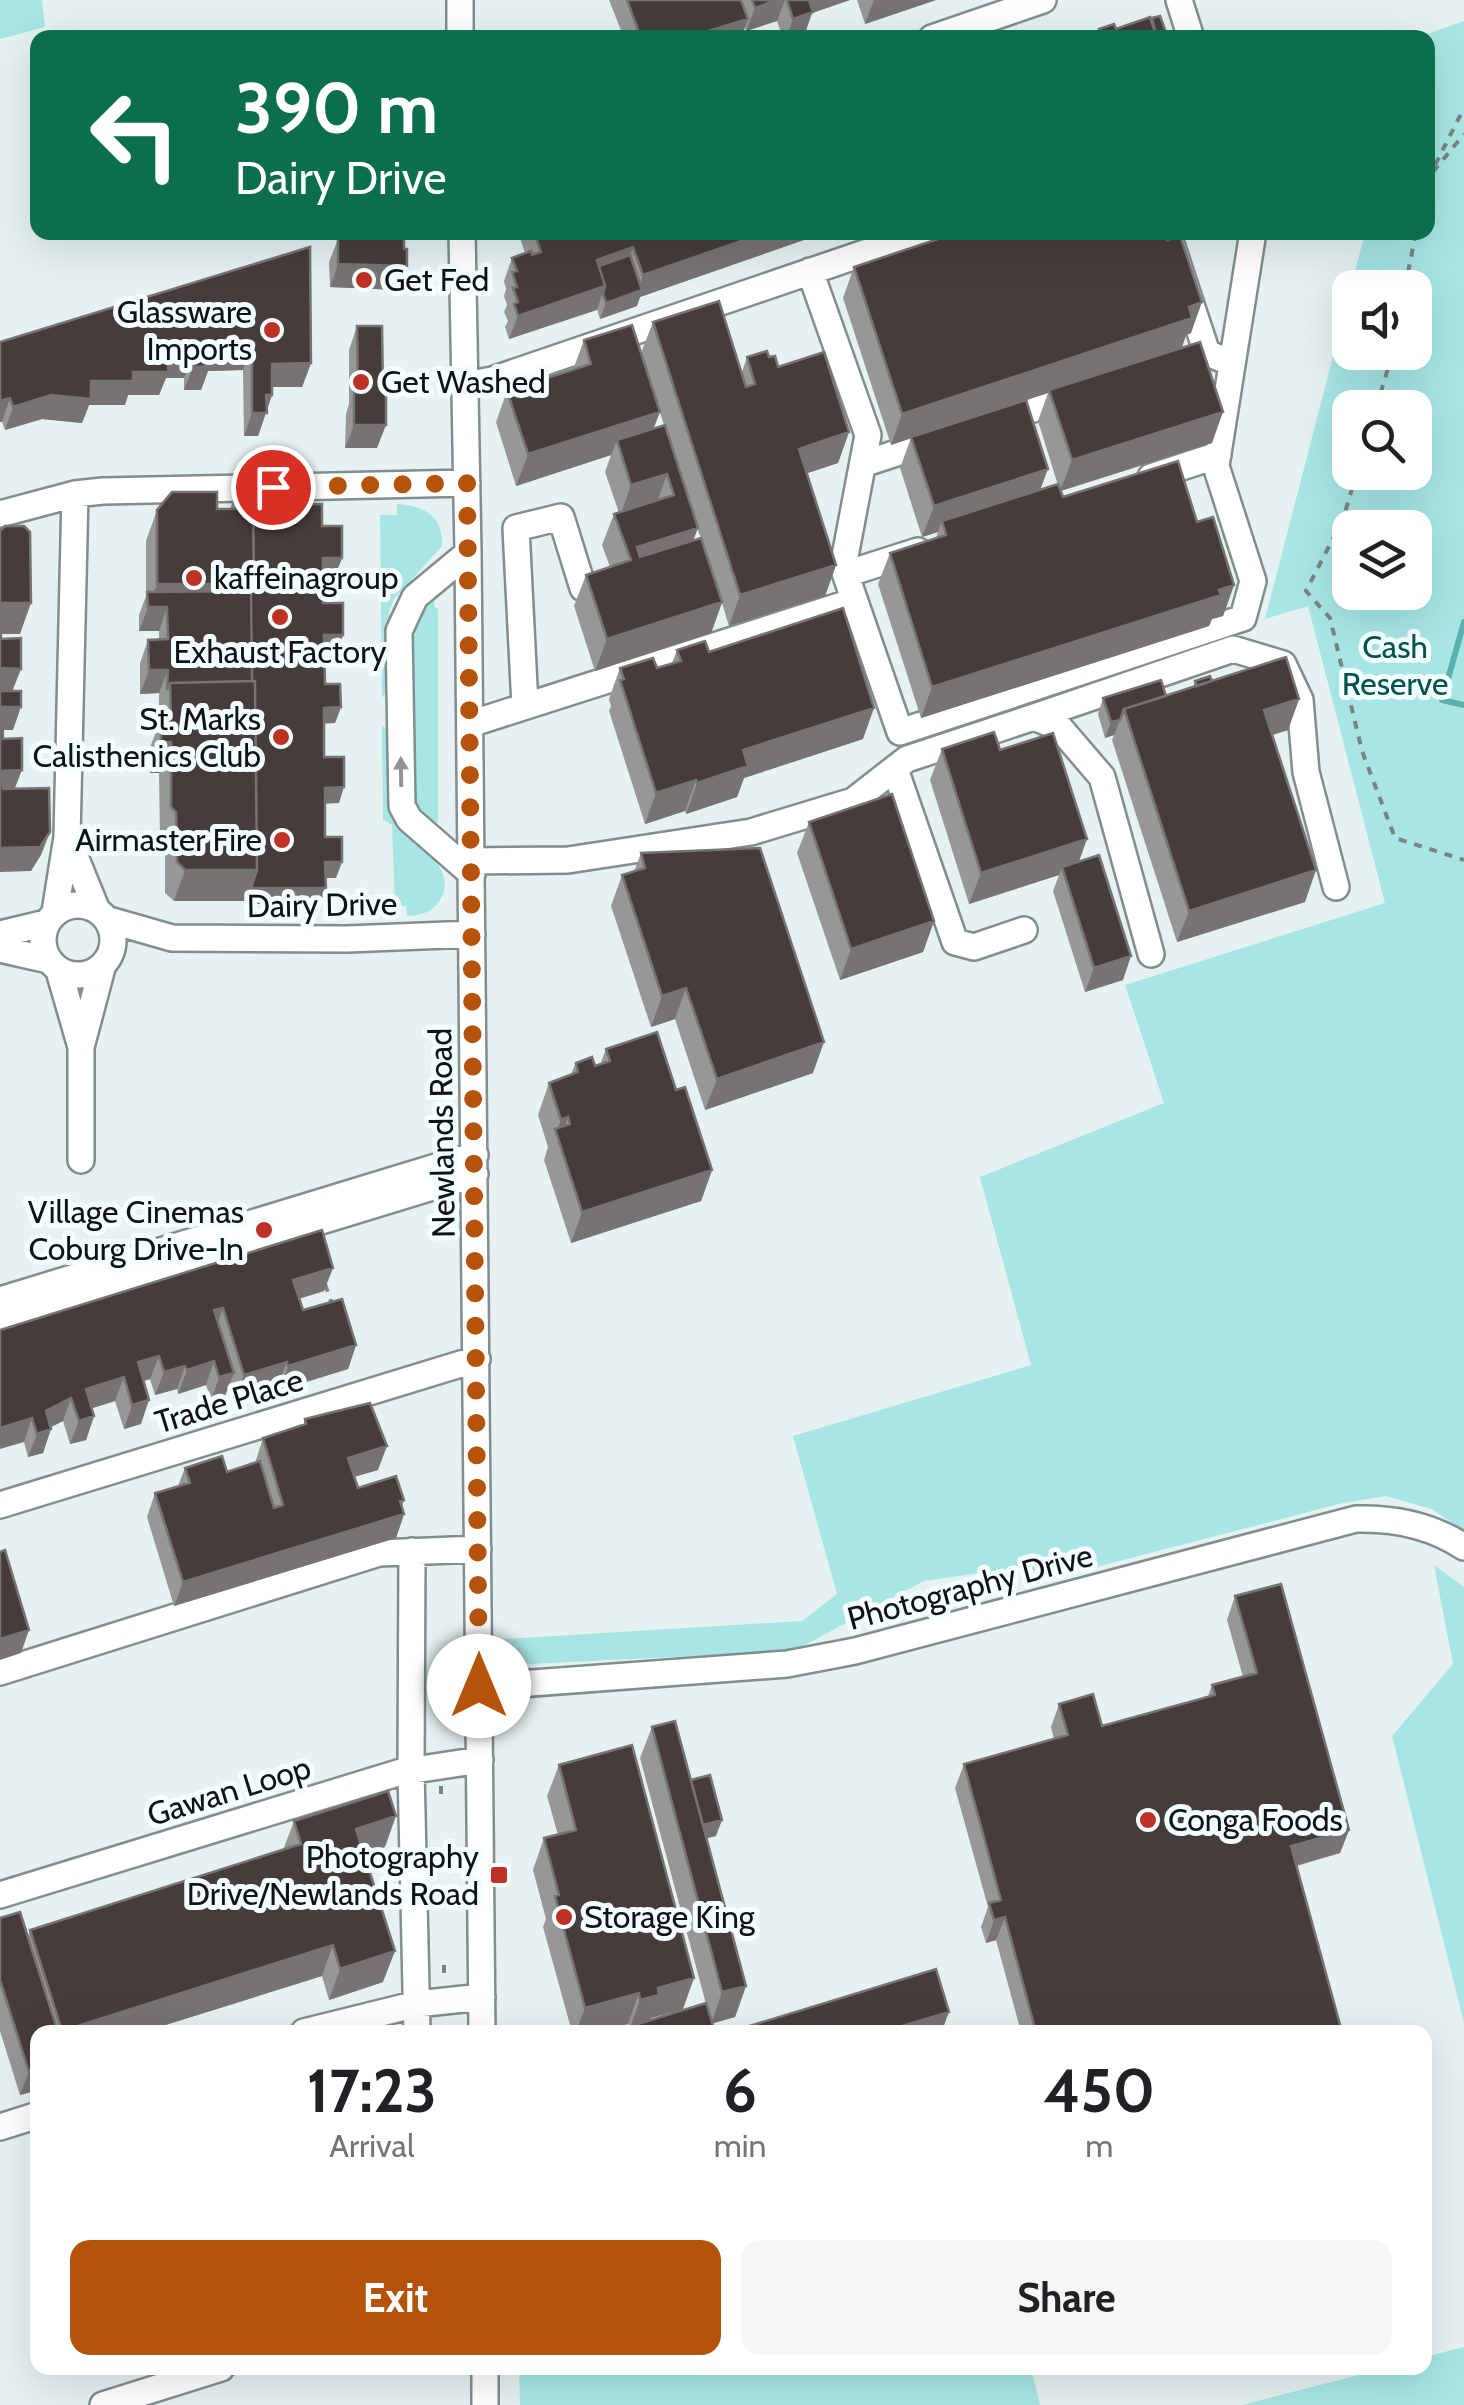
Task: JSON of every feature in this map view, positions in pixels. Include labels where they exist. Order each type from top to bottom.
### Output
[{"type":"street","points":[[460,0],[460,30]]},
{"type":"street","points":[[955,30],[1043,0]]},
{"type":"street","points":[[1179,0],[1188,30]]},
{"type":"street","name":"Newlands Road","points":[[462,240],[482,2025]]},
{"type":"street","points":[[465,385],[492,380],[902,240]]},
{"type":"street","points":[[1168,240],[1198,356],[1232,363]]},
{"type":"street","points":[[810,270],[868,435],[843,567],[900,732],[1243,618],[1254,581],[1216,466],[1251,240]]},
{"type":"street","points":[[863,464],[961,432],[1026,420],[1097,388]]},
{"type":"street","points":[[1126,484],[1218,455]]},
{"type":"street","points":[[0,514],[75,494],[467,483]]},
{"type":"street","points":[[75,494],[67,836],[51,918],[42,942],[54,965],[81,1047]]},
{"type":"street","points":[[525,706],[516,528],[561,516],[583,588]]},
{"type":"street","points":[[846,574],[940,544]]},
{"type":"street","points":[[468,553],[415,597],[399,631],[402,806],[410,819],[472,868],[754,841],[853,801],[907,760],[1232,649],[1283,664],[1300,700],[1306,772],[1336,887]]},
{"type":"street","points":[[470,724],[855,601]]},
{"type":"street","points":[[1034,716],[1060,728],[1102,777],[1151,954]]},
{"type":"street","points":[[894,769],[955,942],[974,947],[1024,930]]},
{"type":"street","points":[[67,836],[115,938],[81,1047],[81,1160]]},
{"type":"street","points":[[0,934],[51,918],[75,904],[103,914]]},
{"type":"street","name":"Dairy Drive","points":[[103,914],[172,938],[472,934]]},
{"type":"street","name":"Dairy Drive","points":[[106,962],[172,938]]},
{"type":"street","points":[[0,949],[81,976],[106,962]]},
{"type":"street","points":[[0,1300],[475,1164]]},
{"type":"street","points":[[0,1320],[475,1164]]},
{"type":"street","name":"Trade Place","points":[[0,1505],[476,1359]]},
{"type":"street","name":"Photography Drive","points":[[479,1686],[804,1661],[855,1652],[1356,1519],[1381,1518],[1441,1531],[1464,1547]]},
{"type":"street","points":[[0,1672],[379,1554],[478,1549]]},
{"type":"street","points":[[412,1551],[411,1770],[417,2025]]},
{"type":"street","name":"Gawan Loop","points":[[0,1896],[411,1770],[480,1760]]},
{"type":"street","points":[[332,2025],[417,2004],[482,1997]]},
{"type":"street","points":[[0,2127],[30,2118]]},
{"type":"street","points":[[102,2405],[198,2375]]},
{"type":"street","points":[[485,2375],[485,2405]]},
{"type":"path","points":[[1435,165],[1464,108]]},
{"type":"path","points":[[1435,170],[1464,134]]},
{"type":"path","points":[[1409,270],[1415,240]]},
{"type":"path","points":[[1352,490],[1343,519],[1306,591],[1330,618],[1362,752],[1395,838],[1464,860]]},
{"type":"path","points":[[322,1273],[333,1308]]},
{"type":"green space","points":[[0,0],[42,0],[45,27],[0,39]]},
{"type":"green space","name":"Cash Reserve","points":[[1464,21],[1464,1531],[1432,1509],[1386,1496],[1343,1503],[1096,1567],[979,1573],[924,1581],[794,1651],[531,1664],[513,1658],[505,1650],[504,1639],[802,1621],[837,1594],[793,1436],[1031,1365],[980,1177],[1164,1103],[1125,985],[1385,903],[1308,606],[1265,619],[1332,360],[1332,370],[1432,370],[1432,270],[1355,270],[1363,240],[1435,240],[1435,31]]},
{"type":"green space","points":[[397,504],[430,514],[439,527],[442,546],[394,599],[389,612],[388,689],[382,698],[380,515],[397,515]]},
{"type":"green space","points":[[434,597],[438,609],[438,823],[423,815],[416,802],[413,624],[418,610]]},
{"type":"green space","points":[[382,725],[389,732],[392,810],[443,875],[445,887],[440,900],[417,915],[407,916],[406,906],[395,906],[392,825],[383,820]]},
{"type":"green space","points":[[1434,1565],[1464,1587],[1464,2023],[1392,1736],[1453,1664]]},
{"type":"green space","points":[[1464,2347],[1464,2405],[1242,2405],[1359,2375],[1432,2375],[1432,2355]]},
{"type":"green space","points":[[519,2375],[1033,2375],[1040,2405],[520,2405]]},
{"type":"building","points":[[627,0],[741,0],[748,19],[712,30],[638,30]]},
{"type":"building","points":[[752,0],[777,0],[755,8]]},
{"type":"building","points":[[787,0],[809,0],[813,12],[793,19]]},
{"type":"building","points":[[1160,16],[1165,30],[1155,30],[1152,18]]},
{"type":"building","points":[[1150,17],[1154,30],[1099,29],[1114,24],[1116,29]]},
{"type":"building","points":[[338,240],[404,240],[407,249],[407,266],[338,264]]},
{"type":"building","points":[[537,240],[744,240],[643,275],[633,247],[597,260],[605,286],[518,316],[512,272],[517,271],[512,258],[531,251],[532,255],[541,252]]},
{"type":"building","points":[[935,240],[1181,240],[1202,302],[1189,307],[1192,318],[902,414],[854,267]]},
{"type":"building","points":[[310,247],[311,363],[272,364],[272,395],[266,395],[267,413],[252,413],[252,347],[209,347],[210,366],[193,367],[193,355],[168,355],[168,372],[133,372],[133,381],[91,381],[91,399],[51,395],[13,407],[10,398],[0,401],[0,342]]},
{"type":"building","points":[[630,255],[642,290],[606,303],[599,266]]},
{"type":"building","points":[[719,301],[746,387],[755,384],[747,357],[767,351],[769,357],[775,356],[778,367],[824,352],[849,432],[799,449],[836,565],[740,595],[653,322]]},
{"type":"building","points":[[632,325],[660,412],[528,454],[507,391],[591,364],[584,340]]},
{"type":"building","points":[[357,326],[382,326],[386,425],[354,425]]},
{"type":"building","points":[[1200,342],[1223,412],[1072,460],[1049,390]]},
{"type":"building","points":[[1026,400],[1048,469],[934,506],[911,437]]},
{"type":"building","points":[[665,425],[698,528],[637,547],[640,557],[701,538],[722,602],[607,639],[586,575],[631,560],[614,514],[674,495],[667,474],[631,485],[617,440]]},
{"type":"building","points":[[1178,461],[1197,522],[1213,517],[1234,585],[1219,590],[1221,595],[932,687],[890,553],[946,535],[942,521],[1058,484],[1063,497]]},
{"type":"building","points":[[237,489],[253,490],[254,584],[157,584],[157,510],[172,492],[217,492],[217,509],[238,509]]},
{"type":"building","points":[[322,504],[322,526],[342,526],[342,558],[323,558],[323,603],[343,603],[343,635],[324,635],[325,684],[340,684],[341,707],[324,708],[324,757],[344,757],[344,787],[325,788],[325,837],[342,837],[342,862],[325,862],[326,888],[251,888],[257,870],[253,505]]},
{"type":"building","points":[[5,526],[24,526],[30,532],[31,603],[0,603],[0,531]]},
{"type":"building","points":[[251,591],[252,681],[170,683],[167,690],[168,670],[149,670],[148,640],[168,639],[167,607],[148,607],[147,592]]},
{"type":"building","points":[[843,608],[874,708],[743,750],[748,766],[656,793],[620,680],[624,679],[620,668],[653,658],[657,668],[681,661],[677,650],[705,641],[709,652]]},
{"type":"building","points":[[0,610],[1,639],[21,638],[21,669],[1,668],[1,691],[21,691],[21,707],[2,707],[3,739],[22,738],[22,770],[2,771],[3,789],[49,788],[50,832],[40,847],[0,848]]},
{"type":"building","points":[[1286,657],[1299,699],[1264,710],[1316,870],[1189,911],[1124,709]]},
{"type":"building","points":[[1210,676],[1212,681],[1197,686],[1195,681]]},
{"type":"building","points":[[1161,680],[1166,696],[1124,709],[1120,720],[1111,722],[1103,698]]},
{"type":"building","points":[[255,681],[257,870],[185,870],[177,862],[176,812],[171,807],[171,742],[161,742],[161,719],[171,719],[170,683]]},
{"type":"building","points":[[994,732],[1000,750],[1053,733],[1087,839],[981,873],[942,749]]},
{"type":"building","points":[[892,794],[934,921],[851,949],[809,822]]},
{"type":"building","points":[[760,848],[824,1042],[717,1079],[686,988],[662,996],[622,875],[645,868],[641,853]]},
{"type":"building","points":[[1099,855],[1131,956],[1094,968],[1062,867]]},
{"type":"building","points":[[657,1032],[676,1090],[685,1087],[712,1170],[582,1212],[555,1129],[570,1124],[568,1117],[561,1120],[549,1083],[578,1072],[576,1063],[592,1057],[595,1066],[610,1061],[606,1049]]},
{"type":"building","points":[[322,1230],[333,1268],[293,1280],[303,1310],[342,1299],[356,1345],[244,1375],[223,1308],[214,1310],[234,1373],[219,1377],[214,1361],[164,1372],[159,1356],[138,1362],[149,1400],[132,1405],[124,1377],[86,1389],[94,1416],[79,1421],[71,1398],[46,1411],[51,1429],[37,1434],[32,1418],[0,1428],[0,1330]]},
{"type":"building","points":[[370,1403],[387,1446],[348,1458],[358,1488],[396,1476],[404,1514],[183,1582],[155,1493],[190,1483],[185,1468],[222,1456],[227,1472],[260,1461],[274,1508],[283,1505],[263,1438],[306,1424],[305,1419]]},
{"type":"building","points":[[5,1550],[29,1630],[0,1639],[0,1552]]},
{"type":"building","name":"Conga Foods","points":[[1281,1584],[1349,1830],[1291,1846],[1340,2025],[1034,2025],[1005,1917],[994,1920],[989,1903],[1001,1900],[964,1764],[1068,1735],[1059,1704],[1093,1694],[1102,1726],[1215,1695],[1212,1685],[1257,1673],[1235,1596]]},
{"type":"building","points":[[675,1721],[746,1986],[722,1992],[652,1727]]},
{"type":"building","points":[[632,1745],[694,1978],[658,1988],[659,1995],[640,2000],[639,1993],[585,2008],[544,1838],[576,1830],[559,1765]]},
{"type":"building","points":[[710,1775],[722,1820],[703,1825],[691,1780]]},
{"type":"building","points":[[388,1791],[396,1816],[356,1829],[395,1951],[340,1969],[333,1945],[81,2025],[60,2025],[30,1930],[301,1844],[294,1821]]},
{"type":"building","points":[[20,1912],[56,2025],[30,2025],[29,2072],[0,1980],[0,1918]]},
{"type":"building","points":[[936,1969],[949,2012],[905,2025],[753,2025]]},
{"type":"building","points":[[706,2003],[713,2025],[635,2025]]},
{"type":"waterway","points":[[1464,622],[1442,700],[1464,705]]},
{"type":"place","name":"Get Fed","points":[[364,280]]},
{"type":"place","name":"Glassware Imports","points":[[272,330]]},
{"type":"place","name":"Get Washed","points":[[361,382]]},
{"type":"place","name":"kaffeinagroup","points":[[194,578]]},
{"type":"place","name":"Exhaust Factory","points":[[280,617]]},
{"type":"place","name":"St. Marks Calisthenics Club","points":[[281,737]]},
{"type":"place","name":"Airmaster Fire","points":[[282,840]]},
{"type":"place","name":"Village Cinemas Coburg Drive-In","points":[[264,1230]]},
{"type":"place","name":"Conga Foods","points":[[1148,1820]]},
{"type":"place","name":"Photography Drive/Newlands Road","points":[[499,1875]]},
{"type":"place","name":"Storage King","points":[[564,1917]]},
{"type":"route","points":[[273,487],[467,483],[479,1686]]}]
